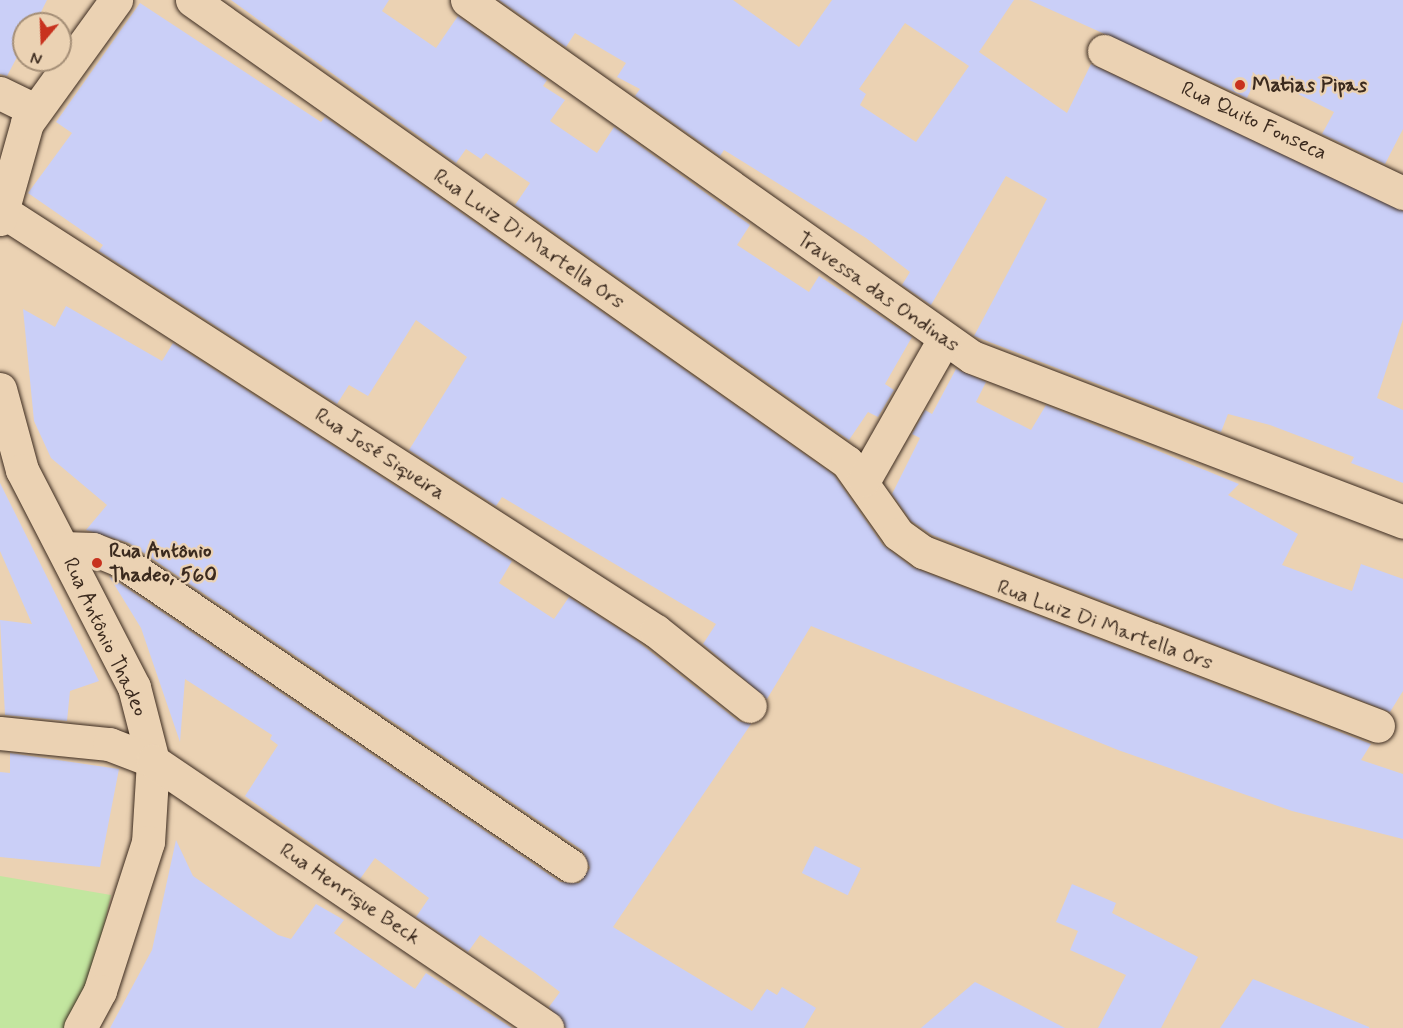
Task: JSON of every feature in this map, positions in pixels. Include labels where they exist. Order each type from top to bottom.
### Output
[{"type":"street","points":[[1,215],[17,151],[34,110],[116,0]]},
{"type":"street","name":"Rua Luiz Di Martella Ors","points":[[192,0],[808,433],[864,480],[898,534],[923,552],[1378,726]]},
{"type":"street","name":"Travessa das Ondinas","points":[[467,0],[944,341],[1025,381],[1403,522]]},
{"type":"street","name":"Rua Quito Fonseca","points":[[1104,51],[1403,193]]},
{"type":"street","points":[[0,93],[34,110]]},
{"type":"street","name":"Rua José Siqueira","points":[[1,215],[656,631],[750,706]]},
{"type":"street","points":[[864,480],[944,341]]},
{"type":"street","name":"Rua Antônio Thadeo","points":[[0,388],[4,420],[22,470],[134,687],[153,761],[148,842],[100,991],[80,1028]]},
{"type":"street","points":[[63,548],[93,549],[118,559],[571,866]]},
{"type":"street","name":"Rua Henrique Beck","points":[[0,733],[110,744],[153,761],[547,1028]]},
{"type":"green space","points":[[0,876],[111,895],[90,988],[68,1028],[0,1028]]},
{"type":"building","points":[[0,0],[47,0],[41,12],[12,12],[12,67],[7,76],[0,74]]},
{"type":"building","points":[[231,0],[389,0],[382,11],[436,48],[458,16],[547,80],[543,86],[565,100],[550,121],[597,153],[614,127],[750,225],[737,245],[809,292],[819,276],[912,337],[885,384],[894,390],[878,417],[868,412],[849,440],[515,205],[530,183],[486,153],[481,159],[466,149],[456,163]]},
{"type":"building","points":[[499,0],[733,0],[799,47],[832,0],[1014,0],[979,52],[1067,113],[1091,64],[1403,211],[1403,319],[1377,398],[1403,410],[1403,483],[1351,463],[1354,457],[1270,425],[1228,414],[1221,432],[974,336],[1047,199],[1006,176],[931,305],[902,285],[910,272],[866,238],[724,150],[720,156],[635,96],[640,89],[617,77],[626,63],[575,33],[566,47]],"holes":[[[905,23],[969,66],[916,142],[860,105],[866,94],[859,89]]]},
{"type":"building","points":[[1029,0],[1403,0],[1403,129],[1385,164],[1322,134],[1334,112],[1258,74],[1247,98]]},
{"type":"building","points":[[140,3],[321,122],[325,117],[834,475],[883,545],[912,567],[1371,744],[1361,760],[1403,774],[1403,839],[1292,811],[1118,750],[811,626],[767,699],[703,644],[716,624],[502,497],[496,506],[409,450],[467,357],[416,320],[368,396],[349,385],[337,404],[99,251],[103,245],[28,193],[72,133],[56,122]]},
{"type":"building","points":[[66,306],[162,361],[173,343],[512,561],[499,583],[554,619],[569,597],[636,640],[738,721],[751,724],[613,927],[752,1011],[767,989],[777,995],[782,987],[816,1008],[804,1028],[566,1028],[549,1007],[560,992],[535,973],[480,935],[468,952],[416,917],[429,898],[375,858],[360,879],[245,796],[278,745],[270,739],[272,735],[185,679],[180,742],[141,628],[109,576],[560,882],[579,883],[590,868],[582,850],[129,543],[86,530],[107,505],[51,458],[34,421],[23,309],[55,327]]},
{"type":"building","points":[[956,369],[986,382],[976,402],[1031,430],[1046,405],[1239,484],[1228,495],[1298,534],[1282,565],[1352,591],[1361,564],[1403,579],[1403,691],[1390,712],[932,535],[911,521],[892,494],[920,438],[912,434],[925,410],[932,414]]},
{"type":"building","points":[[0,483],[99,681],[70,691],[67,721],[5,715],[0,620],[32,624],[0,551]]},
{"type":"building","points":[[10,753],[119,769],[100,867],[0,857],[0,772],[10,773]]},
{"type":"building","points":[[176,840],[193,876],[278,935],[291,939],[316,904],[344,920],[334,933],[415,989],[426,973],[512,1028],[110,1028],[152,950]]},
{"type":"building","points":[[815,846],[861,868],[848,895],[802,873]]},
{"type":"building","points":[[1072,884],[1116,903],[1112,913],[1198,957],[1161,1028],[1098,1028],[1126,975],[1070,950],[1078,931],[1056,922]]},
{"type":"building","points":[[1253,979],[1369,1027],[1369,1028],[1220,1028]]},
{"type":"building","points":[[975,982],[997,993],[1065,1028],[921,1028]]},
{"type":"place","name":"Matias Pipas","points":[[1240,85]]},
{"type":"place","name":"Rua Antônio Thadeo, 560","points":[[97,563]]}]
